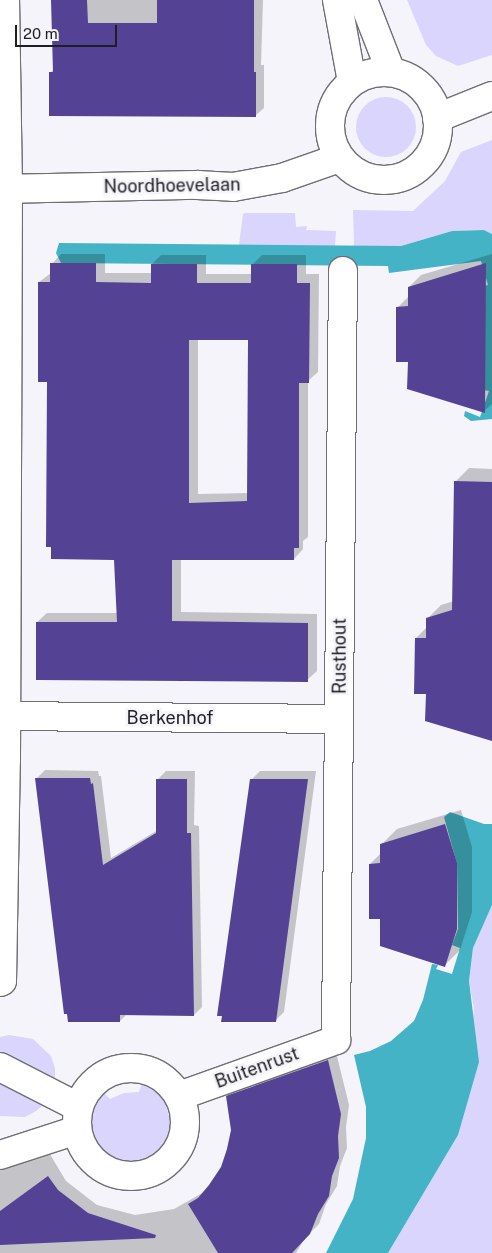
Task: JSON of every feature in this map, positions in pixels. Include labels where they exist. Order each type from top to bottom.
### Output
[{"type":"street","points":[[1,982],[5,0]]},
{"type":"street","points":[[337,0],[352,82]]},
{"type":"street","points":[[363,0],[392,72]]},
{"type":"street","points":[[392,72],[408,78],[422,87],[432,101],[437,118],[436,139],[428,158],[413,172],[392,180],[369,179],[348,167],[340,158],[330,132],[330,117],[338,97],[352,82],[371,74],[392,72]]},
{"type":"street","points":[[437,118],[492,96]]},
{"type":"street","name":"Noordhoevelaan","points":[[4,189],[197,185],[233,187],[282,178],[340,158]]},
{"type":"street","name":"Rusthout","points":[[336,1040],[342,271]]},
{"type":"street","name":"Berkenhof","points":[[2,716],[340,719]]},
{"type":"street","name":"Buitenrust","points":[[178,1096],[336,1040]]},
{"type":"street","points":[[0,1067],[78,1119]]},
{"type":"street","points":[[121,1068],[138,1068],[154,1073],[168,1083],[178,1096],[184,1110],[182,1139],[176,1152],[166,1163],[148,1173],[126,1176],[112,1173],[99,1166],[88,1156],[81,1144],[78,1119],[82,1097],[91,1084],[105,1074],[121,1068]]},
{"type":"street","points":[[0,1155],[78,1119]]},
{"type":"shaded area","points":[[407,0],[492,0],[492,55],[458,66],[436,56],[426,45]]},
{"type":"shaded area","points":[[386,97],[402,102],[407,106],[411,111],[416,127],[411,143],[407,148],[402,152],[386,157],[370,152],[365,148],[361,143],[356,127],[361,111],[365,106],[370,102]]},
{"type":"shaded area","points":[[492,140],[492,234],[484,230],[452,231],[401,246],[354,246],[353,210],[413,211],[445,181],[461,152]]},
{"type":"shaded area","points":[[295,213],[296,227],[307,226],[306,230],[336,231],[335,246],[239,245],[243,214]]},
{"type":"shaded area","points":[[492,905],[492,1253],[388,1253],[458,1135],[474,1009],[469,981],[473,948]]},
{"type":"shaded area","points":[[9,1035],[33,1039],[51,1056],[55,1068],[55,1081],[46,1103],[25,1117],[0,1116],[0,1037]]},
{"type":"shaded area","points":[[142,1084],[159,1094],[165,1102],[171,1123],[169,1134],[165,1144],[149,1158],[138,1162],[117,1160],[99,1147],[94,1138],[91,1127],[94,1106],[104,1093],[110,1099],[124,1093],[139,1092]]},
{"type":"water","points":[[484,230],[492,234],[492,419],[471,421],[464,416],[465,411],[480,417],[489,391],[479,389],[480,287],[488,285],[481,261],[389,273],[388,266],[61,263],[56,253],[59,243],[401,246],[452,231]]},
{"type":"water","points":[[450,812],[484,824],[492,824],[492,905],[473,948],[469,981],[479,1062],[458,1135],[388,1253],[326,1253],[353,1199],[366,1138],[366,1107],[354,1055],[370,1051],[391,1041],[414,1021],[423,1000],[432,964],[438,965],[436,969],[452,974],[460,948],[452,945],[458,929],[457,864],[444,817]]},
{"type":"building","points":[[51,0],[87,0],[88,23],[157,23],[157,0],[254,0],[256,117],[49,116],[49,72],[53,72]]},
{"type":"building","points":[[50,263],[96,263],[96,282],[151,283],[151,264],[197,264],[197,283],[251,283],[251,264],[297,264],[297,283],[310,283],[309,383],[299,383],[299,548],[294,548],[294,560],[172,560],[172,621],[308,623],[308,682],[36,680],[36,622],[117,622],[114,560],[51,559],[51,547],[46,547],[47,382],[38,382],[38,282],[50,282]],"holes":[[[189,340],[248,340],[247,501],[189,503]]]},
{"type":"building","points":[[486,263],[485,413],[407,389],[408,362],[396,362],[396,307],[408,306],[408,287]]},
{"type":"building","points":[[454,481],[492,482],[492,741],[425,721],[426,694],[414,694],[415,638],[426,638],[426,618],[452,610]]},
{"type":"building","points":[[35,778],[90,778],[91,784],[93,783],[103,865],[156,833],[156,779],[187,779],[187,833],[191,833],[194,1016],[120,1015],[120,1022],[68,1022],[67,1014],[64,1014]]},
{"type":"building","points":[[250,779],[308,779],[276,1022],[221,1022],[222,1016],[217,1016]]},
{"type":"building","points":[[445,824],[457,863],[457,929],[445,967],[380,946],[380,919],[369,919],[369,864],[380,863],[380,844]]},
{"type":"building","points":[[328,1060],[341,1114],[338,1136],[339,1158],[332,1176],[329,1196],[318,1214],[310,1234],[292,1253],[218,1253],[188,1204],[198,1198],[221,1167],[231,1130],[226,1096]]},
{"type":"building","points":[[48,1176],[58,1190],[88,1213],[156,1235],[155,1238],[0,1245],[0,1211]]}]
